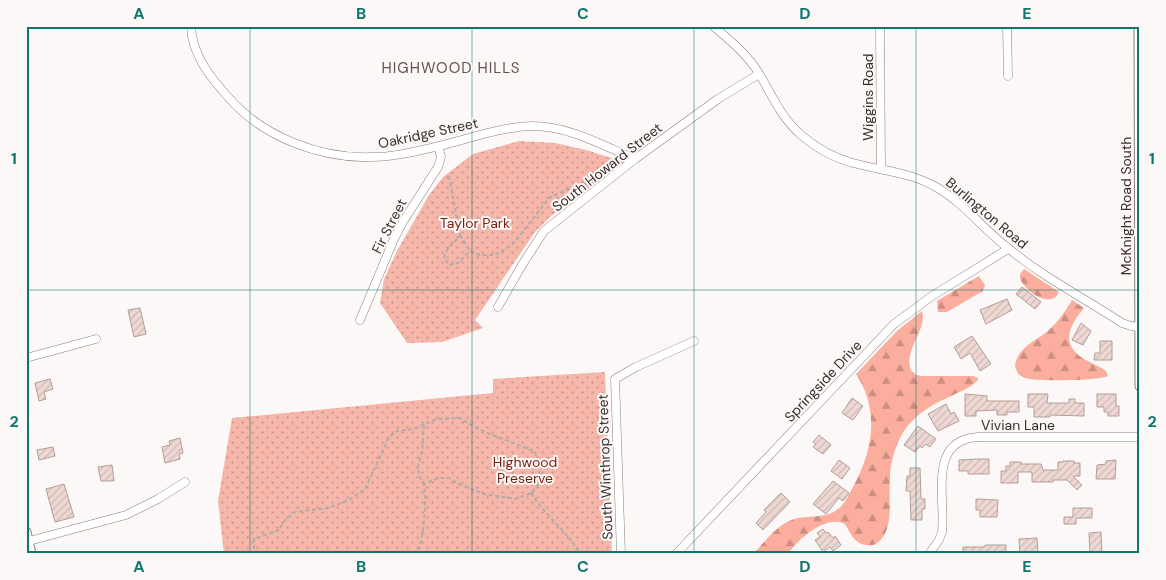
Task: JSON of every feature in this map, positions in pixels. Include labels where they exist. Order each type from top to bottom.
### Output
[{"type":"street","name":"Oakridge Street","points":[[191,26],[195,50],[202,63],[214,82],[232,102],[247,115],[282,138],[306,148],[356,157],[388,156],[497,131],[532,126],[548,127],[574,133],[635,159]]},
{"type":"street","name":"Burlington Road","points":[[713,26],[747,57],[784,117],[800,134],[832,155],[853,163],[881,168],[921,179],[942,191],[962,206],[1008,249],[1122,323],[1139,327]]},
{"type":"street","name":"Wiggins Road","points":[[880,26],[881,168]]},
{"type":"street","points":[[1007,26],[1008,76]]},
{"type":"street","name":"McKnight Road South","points":[[1140,26],[1140,386]]},
{"type":"street","name":"South Howard Street","points":[[498,307],[544,231],[635,159],[718,99],[759,74]]},
{"type":"street","name":"Fir Street","points":[[360,320],[394,239],[438,167],[441,157],[438,146]]},
{"type":"street","name":"Springside Drive","points":[[676,554],[901,318],[932,296],[1008,249]]},
{"type":"street","points":[[26,358],[96,339]]},
{"type":"street","name":"South Winthrop Street","points":[[621,554],[615,379],[636,367],[694,341]]},
{"type":"street","name":"Vivian Lane","points":[[929,554],[942,532],[944,462],[950,449],[960,442],[978,437],[1140,437]]},
{"type":"street","points":[[29,541],[138,510],[185,482]]},
{"type":"street","points":[[26,532],[31,554]]},
{"type":"path","points":[[449,176],[460,235],[470,251],[480,255],[494,255],[514,243],[549,198],[568,189],[586,185],[597,180],[600,172],[625,155]]},
{"type":"path","points":[[460,235],[446,249],[444,258],[449,265],[458,263],[470,251]]},
{"type":"path","points":[[258,554],[254,549],[254,539],[279,530],[285,520],[295,512],[328,508],[349,500],[365,489],[389,437],[397,431],[412,429],[436,419],[460,418],[471,426],[535,452],[539,468],[540,482],[531,493],[516,500],[484,494],[449,478],[438,478],[424,484]]},
{"type":"path","points":[[417,554],[420,545],[426,498],[424,484],[419,477],[418,461],[424,425]]},
{"type":"path","points":[[531,493],[539,506],[573,542],[580,554]]},
{"type":"green space","name":"Taylor Park","points":[[519,141],[555,143],[624,162],[551,216],[535,232],[475,320],[483,328],[442,342],[407,343],[380,303],[384,279],[397,251],[429,195],[443,177],[473,154]]},
{"type":"green space","points":[[1024,269],[1059,292],[1050,299],[1038,297],[1022,283],[1020,274]]},
{"type":"green space","points":[[979,276],[985,285],[983,291],[947,312],[938,312],[937,301]]},
{"type":"green space","points":[[1072,300],[1084,308],[1074,321],[1069,341],[1076,353],[1106,371],[1108,376],[1082,380],[1045,380],[1024,378],[1018,374],[1015,366],[1020,353],[1053,326]]},
{"type":"green space","points":[[922,311],[922,325],[910,355],[911,370],[916,375],[922,376],[973,376],[978,378],[978,380],[968,388],[925,410],[911,422],[901,436],[891,465],[889,516],[885,534],[873,545],[862,544],[855,540],[845,524],[829,522],[805,535],[788,554],[753,554],[782,525],[794,519],[828,514],[838,509],[845,502],[860,473],[869,445],[871,430],[868,402],[864,388],[856,374],[897,331]]},
{"type":"green space","name":"Highwood Preserve","points":[[605,372],[612,554],[224,554],[218,501],[232,418],[493,393],[493,379]]},
{"type":"building","points":[[1022,287],[1041,302],[1035,309],[1016,294]]},
{"type":"building","points":[[1007,299],[1012,310],[986,324],[980,310]]},
{"type":"building","points":[[140,308],[146,334],[134,337],[128,310]]},
{"type":"building","points":[[1081,323],[1091,331],[1083,345],[1072,340]]},
{"type":"building","points":[[972,336],[991,364],[980,371],[970,353],[961,359],[954,347]]},
{"type":"building","points":[[1100,341],[1112,341],[1112,360],[1094,360],[1095,353],[1100,353]]},
{"type":"building","points":[[50,379],[53,389],[44,392],[46,399],[39,401],[35,383]]},
{"type":"building","points":[[965,394],[987,396],[987,401],[1019,401],[1019,412],[1007,412],[1007,415],[997,415],[997,410],[976,411],[976,416],[965,416]]},
{"type":"building","points":[[1028,394],[1048,394],[1047,403],[1069,403],[1069,399],[1075,399],[1075,403],[1084,403],[1084,416],[1050,415],[1050,417],[1034,417],[1034,407],[1028,407]]},
{"type":"building","points":[[1097,394],[1116,394],[1116,406],[1119,406],[1119,416],[1108,416],[1108,412],[1104,412],[1104,407],[1097,407]]},
{"type":"building","points":[[852,398],[863,406],[853,420],[842,413]]},
{"type":"building","points":[[946,404],[951,414],[954,412],[959,421],[938,431],[928,414]]},
{"type":"building","points":[[918,426],[936,439],[930,447],[925,444],[922,448],[920,446],[915,452],[904,445]]},
{"type":"building","points":[[819,435],[831,445],[823,454],[813,447],[816,444],[813,442]]},
{"type":"building","points":[[180,438],[183,453],[179,454],[180,459],[165,463],[162,447],[170,445],[169,441]]},
{"type":"building","points":[[53,447],[55,456],[39,460],[37,450]]},
{"type":"building","points":[[989,459],[989,474],[968,474],[968,471],[959,471],[959,460]]},
{"type":"building","points":[[839,460],[850,468],[842,479],[831,471]]},
{"type":"building","points":[[1116,460],[1115,479],[1096,479],[1097,465],[1106,464],[1106,461]]},
{"type":"building","points":[[1010,462],[1041,464],[1043,470],[1058,470],[1058,462],[1080,463],[1080,476],[1073,476],[1082,485],[1077,490],[1067,480],[1032,482],[1032,472],[1018,472],[1018,483],[1001,483],[1001,471],[1006,471],[1006,466],[1010,466]]},
{"type":"building","points":[[112,465],[114,481],[101,481],[98,467]]},
{"type":"building","points":[[910,468],[920,468],[921,499],[925,499],[925,509],[922,509],[922,520],[911,520],[910,491],[906,491],[907,476],[910,476]]},
{"type":"building","points":[[833,481],[849,493],[843,501],[839,498],[826,514],[813,504]]},
{"type":"building","points":[[64,484],[74,517],[55,522],[46,489]]},
{"type":"building","points":[[781,493],[790,502],[763,530],[756,523],[766,512],[764,510]]},
{"type":"building","points":[[976,499],[998,500],[997,517],[980,517],[980,510],[976,510]]},
{"type":"building","points":[[1073,508],[1092,508],[1092,518],[1076,518],[1076,524],[1064,524],[1064,517],[1073,517]]},
{"type":"building","points":[[823,529],[833,538],[835,536],[841,545],[833,551],[830,547],[823,552],[815,540],[820,537],[817,533]]},
{"type":"building","points":[[1101,532],[1102,554],[1090,554],[1089,533]]},
{"type":"building","points":[[1037,538],[1038,554],[1020,554],[1019,539]]},
{"type":"building","points":[[985,545],[1006,545],[1006,554],[963,554],[963,547],[985,547]]},
{"type":"district","name":"HIGHWOOD HILLS","points":[[451,68]]}]
